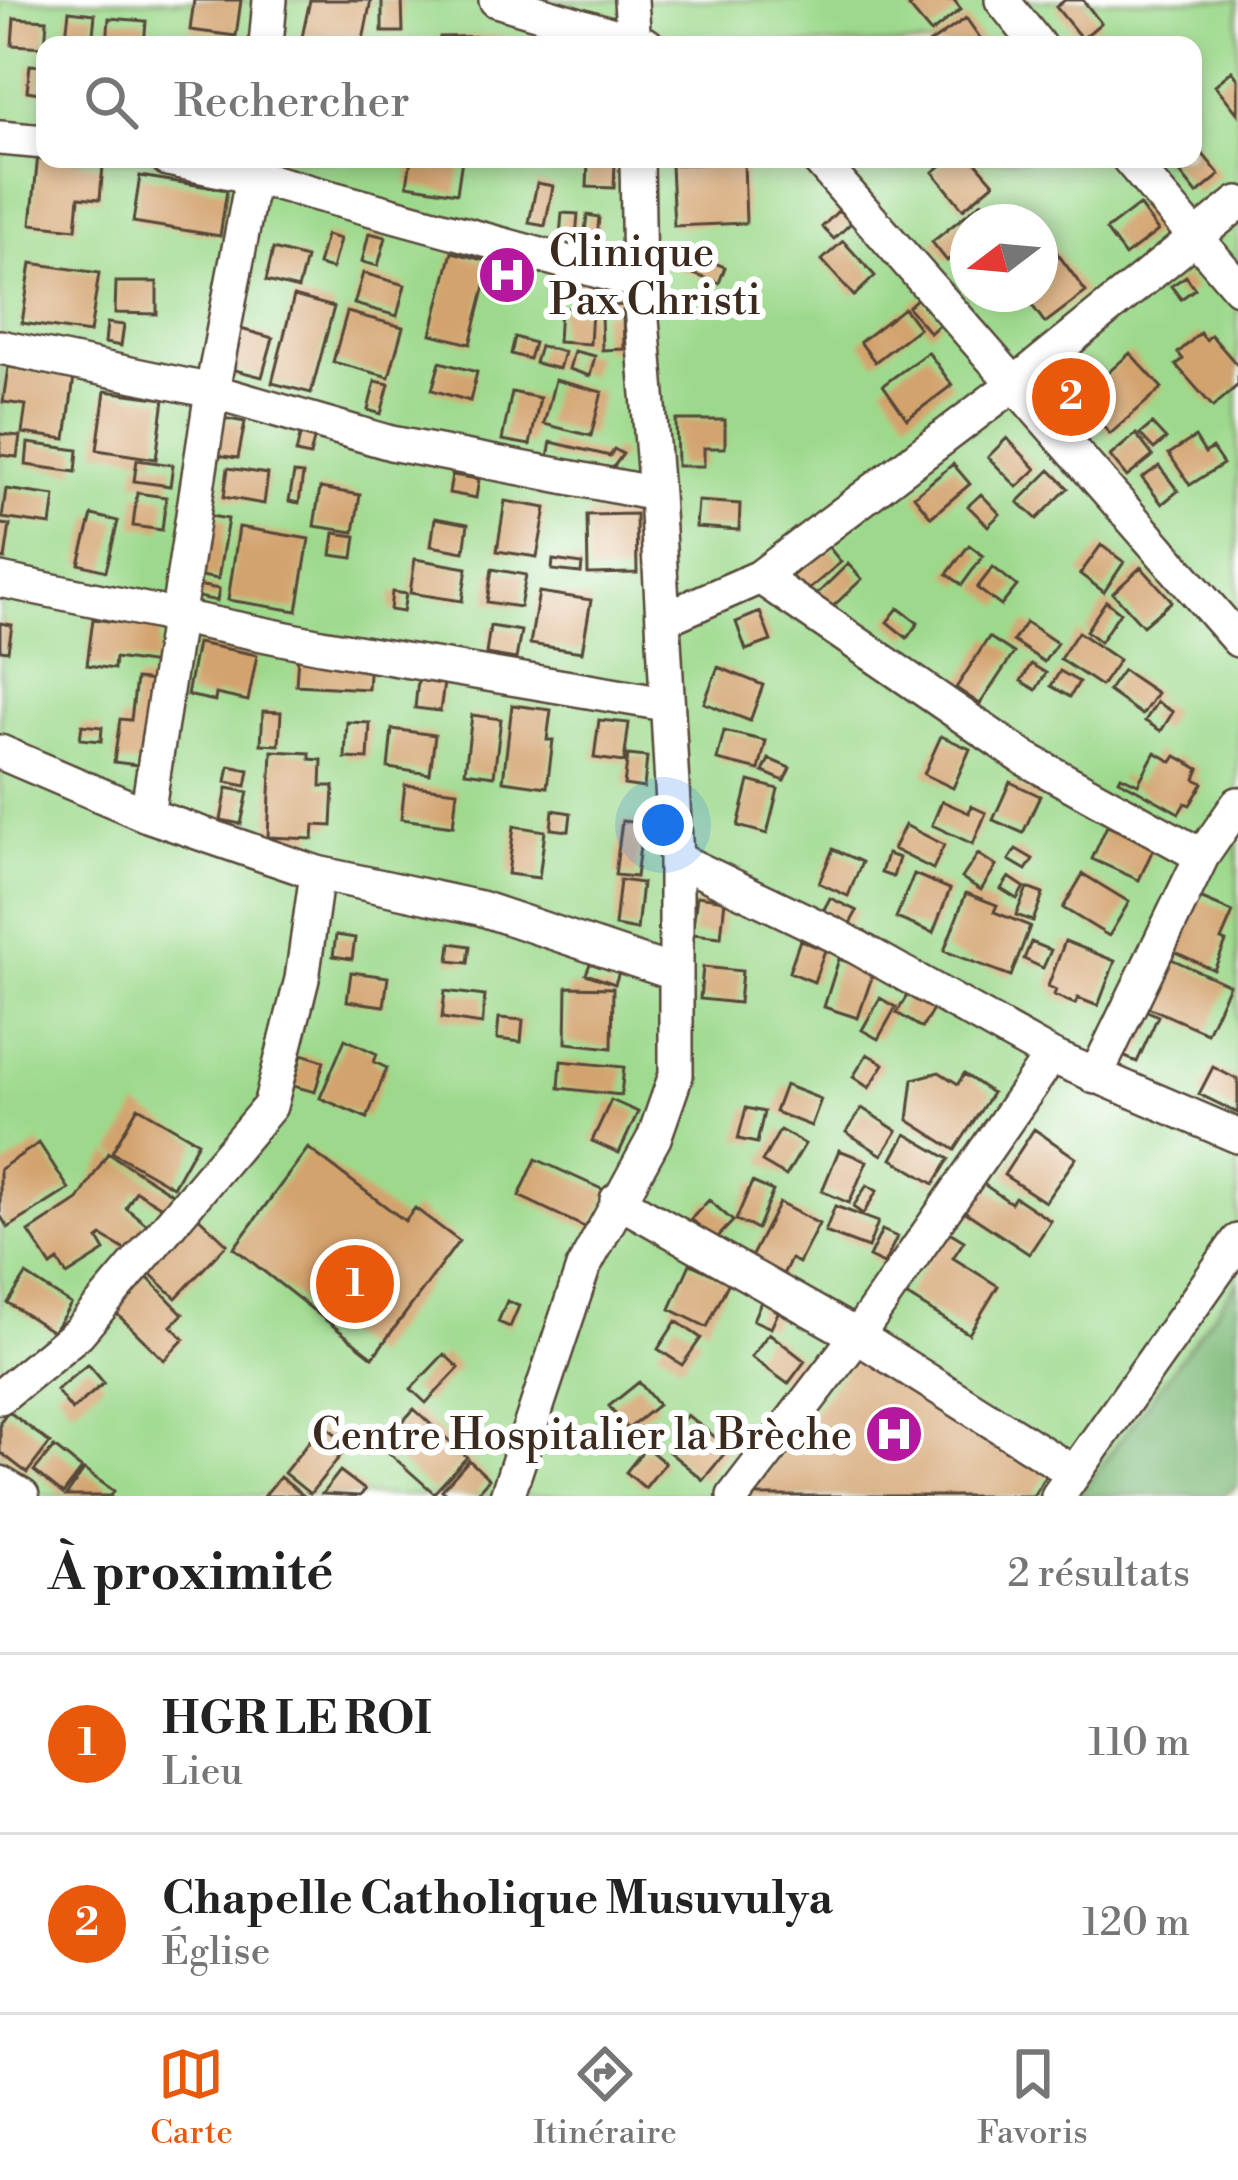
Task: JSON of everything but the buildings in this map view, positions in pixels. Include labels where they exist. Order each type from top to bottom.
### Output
[{"type":"street","points":[[267,36],[270,0]]},
{"type":"street","points":[[496,0],[612,36]]},
{"type":"street","points":[[631,0],[637,36]]},
{"type":"street","points":[[1002,0],[1031,36]]},
{"type":"street","points":[[0,138],[36,141]]},
{"type":"street","points":[[147,815],[212,391],[255,168],[639,282]]},
{"type":"street","points":[[507,1496],[583,1268],[654,1138],[676,1075],[676,859],[639,282],[637,168]]},
{"type":"street","points":[[826,168],[1238,640]]},
{"type":"street","points":[[1136,168],[1238,287]]},
{"type":"street","points":[[664,619],[760,577],[1014,384],[1238,203]]},
{"type":"street","points":[[0,347],[212,391],[392,443],[656,494]]},
{"type":"street","points":[[760,577],[1024,758],[1202,856]]},
{"type":"street","points":[[0,580],[321,646],[665,704]]},
{"type":"street","points":[[0,752],[147,815],[317,873],[480,908],[674,973]]},
{"type":"street","points":[[1095,1077],[1202,856],[1238,804]]},
{"type":"street","points":[[676,859],[837,936],[1051,1056],[1238,1136]]},
{"type":"street","points":[[0,1397],[78,1333],[270,1106],[302,979],[317,873]]},
{"type":"street","points":[[734,1496],[857,1336],[1051,1056]]},
{"type":"street","points":[[617,1200],[857,1336],[1066,1485],[1238,1240]]},
{"type":"street","points":[[0,1483],[22,1496]]},
{"type":"green space","points":[[0,0],[1238,0],[1238,1281],[1079,1496],[0,1496]]},
{"type":"green space","points":[[1238,1281],[1238,1486],[1223,1496],[1079,1496]]},
{"type":"place","name":"Clinique Pax Christi","points":[[507,275]]},
{"type":"place","name":"Chapelle Catholique Musuvulya","points":[[1071,397]]},
{"type":"place","name":"HGR LE ROI","points":[[355,1284]]},
{"type":"place","name":"Centre Hospitalier la Brèche","points":[[894,1434]]}]
